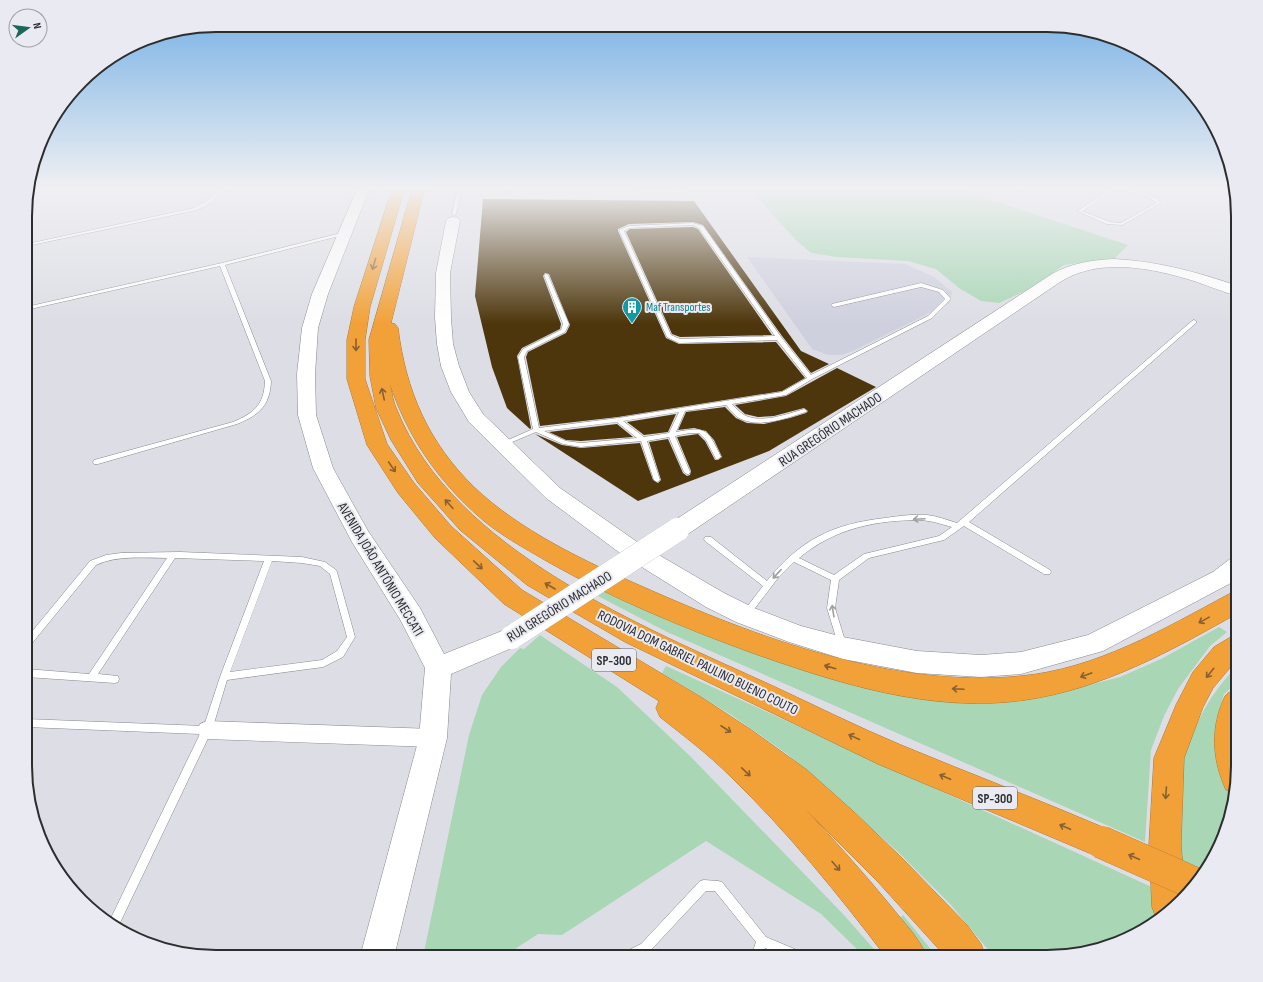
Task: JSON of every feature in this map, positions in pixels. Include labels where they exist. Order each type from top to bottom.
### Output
[{"type":"highway","name":"SP-300","points":[[385,233],[362,307],[356,340],[356,379],[377,445],[406,488],[449,538],[513,597],[694,708],[740,738],[796,780],[843,823],[890,870],[954,938],[963,950]]},
{"type":"highway","name":"RODOVIA DOM GABRIEL PAULINO BUENO COUTO","points":[[406,233],[394,276],[388,308],[378,340],[379,376],[386,408],[401,440],[426,478],[468,524],[536,578],[634,634],[882,750],[1101,842],[1190,881]]},
{"type":"highway","points":[[388,308],[390,339],[399,381],[408,410],[422,436],[448,473],[486,511],[547,551],[623,590],[702,623],[794,656],[845,672],[937,688],[990,691],[1037,686],[1078,678],[1124,661],[1231,605]]},
{"type":"highway","points":[[585,642],[706,735],[749,773],[818,846],[862,896],[904,950]]},
{"type":"highway","points":[[1169,903],[1165,844],[1168,758],[1190,705],[1203,680],[1224,655],[1231,650]]},
{"type":"highway","points":[[1231,720],[1229,727],[1231,756]]},
{"type":"main road","name":"AVENIDA JOÃO ANTÔNIO MECCATI","points":[[345,233],[320,294],[310,328],[306,374],[307,415],[323,468],[360,536],[411,615],[438,668]]},
{"type":"main road","points":[[450,233],[443,273],[443,318],[445,344],[450,366],[460,392],[476,418],[553,493],[632,550],[715,600],[745,615],[798,635],[843,648],[917,662],[981,666],[1021,663],[1094,644],[1221,578],[1231,570]]},
{"type":"main road","name":"RUA GREGÓRIO MACHADO","points":[[438,668],[512,637],[677,530],[1055,279],[1073,269],[1090,265],[1108,264],[1150,266],[1175,271],[1231,289]]},
{"type":"main road","points":[[379,950],[433,738],[438,668]]},
{"type":"main road","points":[[862,896],[894,950]]},
{"type":"street","points":[[207,730],[433,738]]},
{"type":"lane","points":[[32,244],[84,233]]},
{"type":"lane","points":[[32,308],[222,264],[342,233]]},
{"type":"lane","points":[[622,233],[668,336],[679,341],[779,338]]},
{"type":"lane","points":[[704,233],[779,338],[810,378]]},
{"type":"lane","points":[[96,462],[235,423],[251,416],[262,405],[268,389],[268,381],[222,264]]},
{"type":"lane","points":[[536,430],[521,357],[525,350],[563,331],[566,324],[546,275]]},
{"type":"lane","points":[[503,444],[536,430],[618,420],[784,394],[810,378],[930,318],[948,299],[941,291],[921,285],[834,305]]},
{"type":"lane","points":[[843,648],[831,608],[835,579],[867,556],[941,538],[960,524],[1194,322]]},
{"type":"lane","points":[[726,403],[743,417],[757,420],[768,420],[804,411]]},
{"type":"lane","points":[[670,435],[683,410]]},
{"type":"lane","points":[[618,420],[643,439],[657,480]]},
{"type":"lane","points":[[536,430],[565,443],[581,445],[643,439],[694,431],[702,432],[708,436],[718,457]]},
{"type":"lane","points":[[670,435],[687,472]]},
{"type":"lane","points":[[745,615],[767,585],[792,558],[819,538],[851,525],[876,521],[928,518],[960,524],[1047,572]]},
{"type":"lane","points":[[708,540],[767,585]]},
{"type":"lane","points":[[91,678],[173,555]]},
{"type":"lane","points":[[32,638],[94,563],[102,558],[173,555],[269,558],[302,560],[322,564],[333,572],[351,637],[340,654],[323,663],[224,677]]},
{"type":"lane","points":[[116,920],[207,730],[224,677],[269,558]]},
{"type":"lane","points":[[792,558],[835,579]]},
{"type":"lane","points":[[32,673],[115,679]]},
{"type":"lane","points":[[32,723],[207,730]]},
{"type":"lane","points":[[641,950],[645,948],[704,885],[718,886],[762,940],[784,950]]},
{"type":"lane","points":[[759,950],[762,940]]},
{"type":"shaded area","points":[[747,257],[905,264],[934,277],[952,292],[950,303],[853,351],[841,355],[828,355],[812,349]]},
{"type":"green space","points":[[789,233],[1091,233],[1128,245],[1115,258],[1064,265],[1034,287],[999,303],[981,301],[959,288],[936,269],[908,261],[837,257],[811,253]]},
{"type":"green space","points":[[606,590],[806,669],[1077,688],[1120,677],[1161,659],[1219,627],[1227,632],[1210,646],[1178,689],[1164,716],[1151,750],[1145,842],[667,632],[598,596]]},
{"type":"green space","points":[[540,635],[617,687],[691,757],[843,914],[875,950],[858,950],[821,914],[706,841],[562,935],[538,934],[514,950],[424,950],[469,735],[482,695],[501,667],[520,648],[524,649]]},
{"type":"green space","points":[[666,666],[1156,889],[1161,911],[1129,931],[1095,944],[1059,950],[988,950],[951,905],[897,851],[787,754],[733,716],[662,673]]},
{"type":"green space","points":[[1231,673],[1231,688],[1224,694],[1216,721],[1216,747],[1224,781],[1229,790],[1225,814],[1217,837],[1199,869],[1176,858],[1177,801],[1181,767],[1199,719]]},
{"type":"green space","points":[[903,915],[931,950],[924,950],[900,918]]},
{"type":"building","points":[[480,233],[619,233],[666,338],[679,344],[776,342],[805,378],[782,391],[618,417],[540,426],[526,357],[528,352],[566,333],[570,325],[549,274],[545,273],[543,276],[561,324],[560,329],[522,348],[517,356],[530,429],[507,408],[492,367],[475,296]]},
{"type":"building","points":[[626,233],[701,233],[772,335],[680,337],[672,334]]},
{"type":"building","points":[[709,233],[717,233],[801,351],[829,364],[811,373],[782,336]]},
{"type":"building","points":[[837,368],[876,387],[769,451],[638,501],[535,434],[562,445],[581,448],[640,443],[653,480],[658,483],[661,480],[649,442],[668,439],[683,473],[687,476],[690,475],[691,471],[677,437],[698,434],[705,441],[715,460],[722,457],[714,440],[706,431],[694,428],[678,430],[686,412],[725,407],[736,418],[747,423],[764,424],[790,418],[808,411],[804,408],[774,416],[758,417],[745,414],[735,405],[786,396]]},
{"type":"building","points":[[676,414],[668,432],[644,435],[627,422]]},
{"type":"building","points":[[617,424],[633,437],[581,441],[566,440],[549,432]]},
{"type":"place","name":"Maf Transportes","points":[[632,324]]}]
